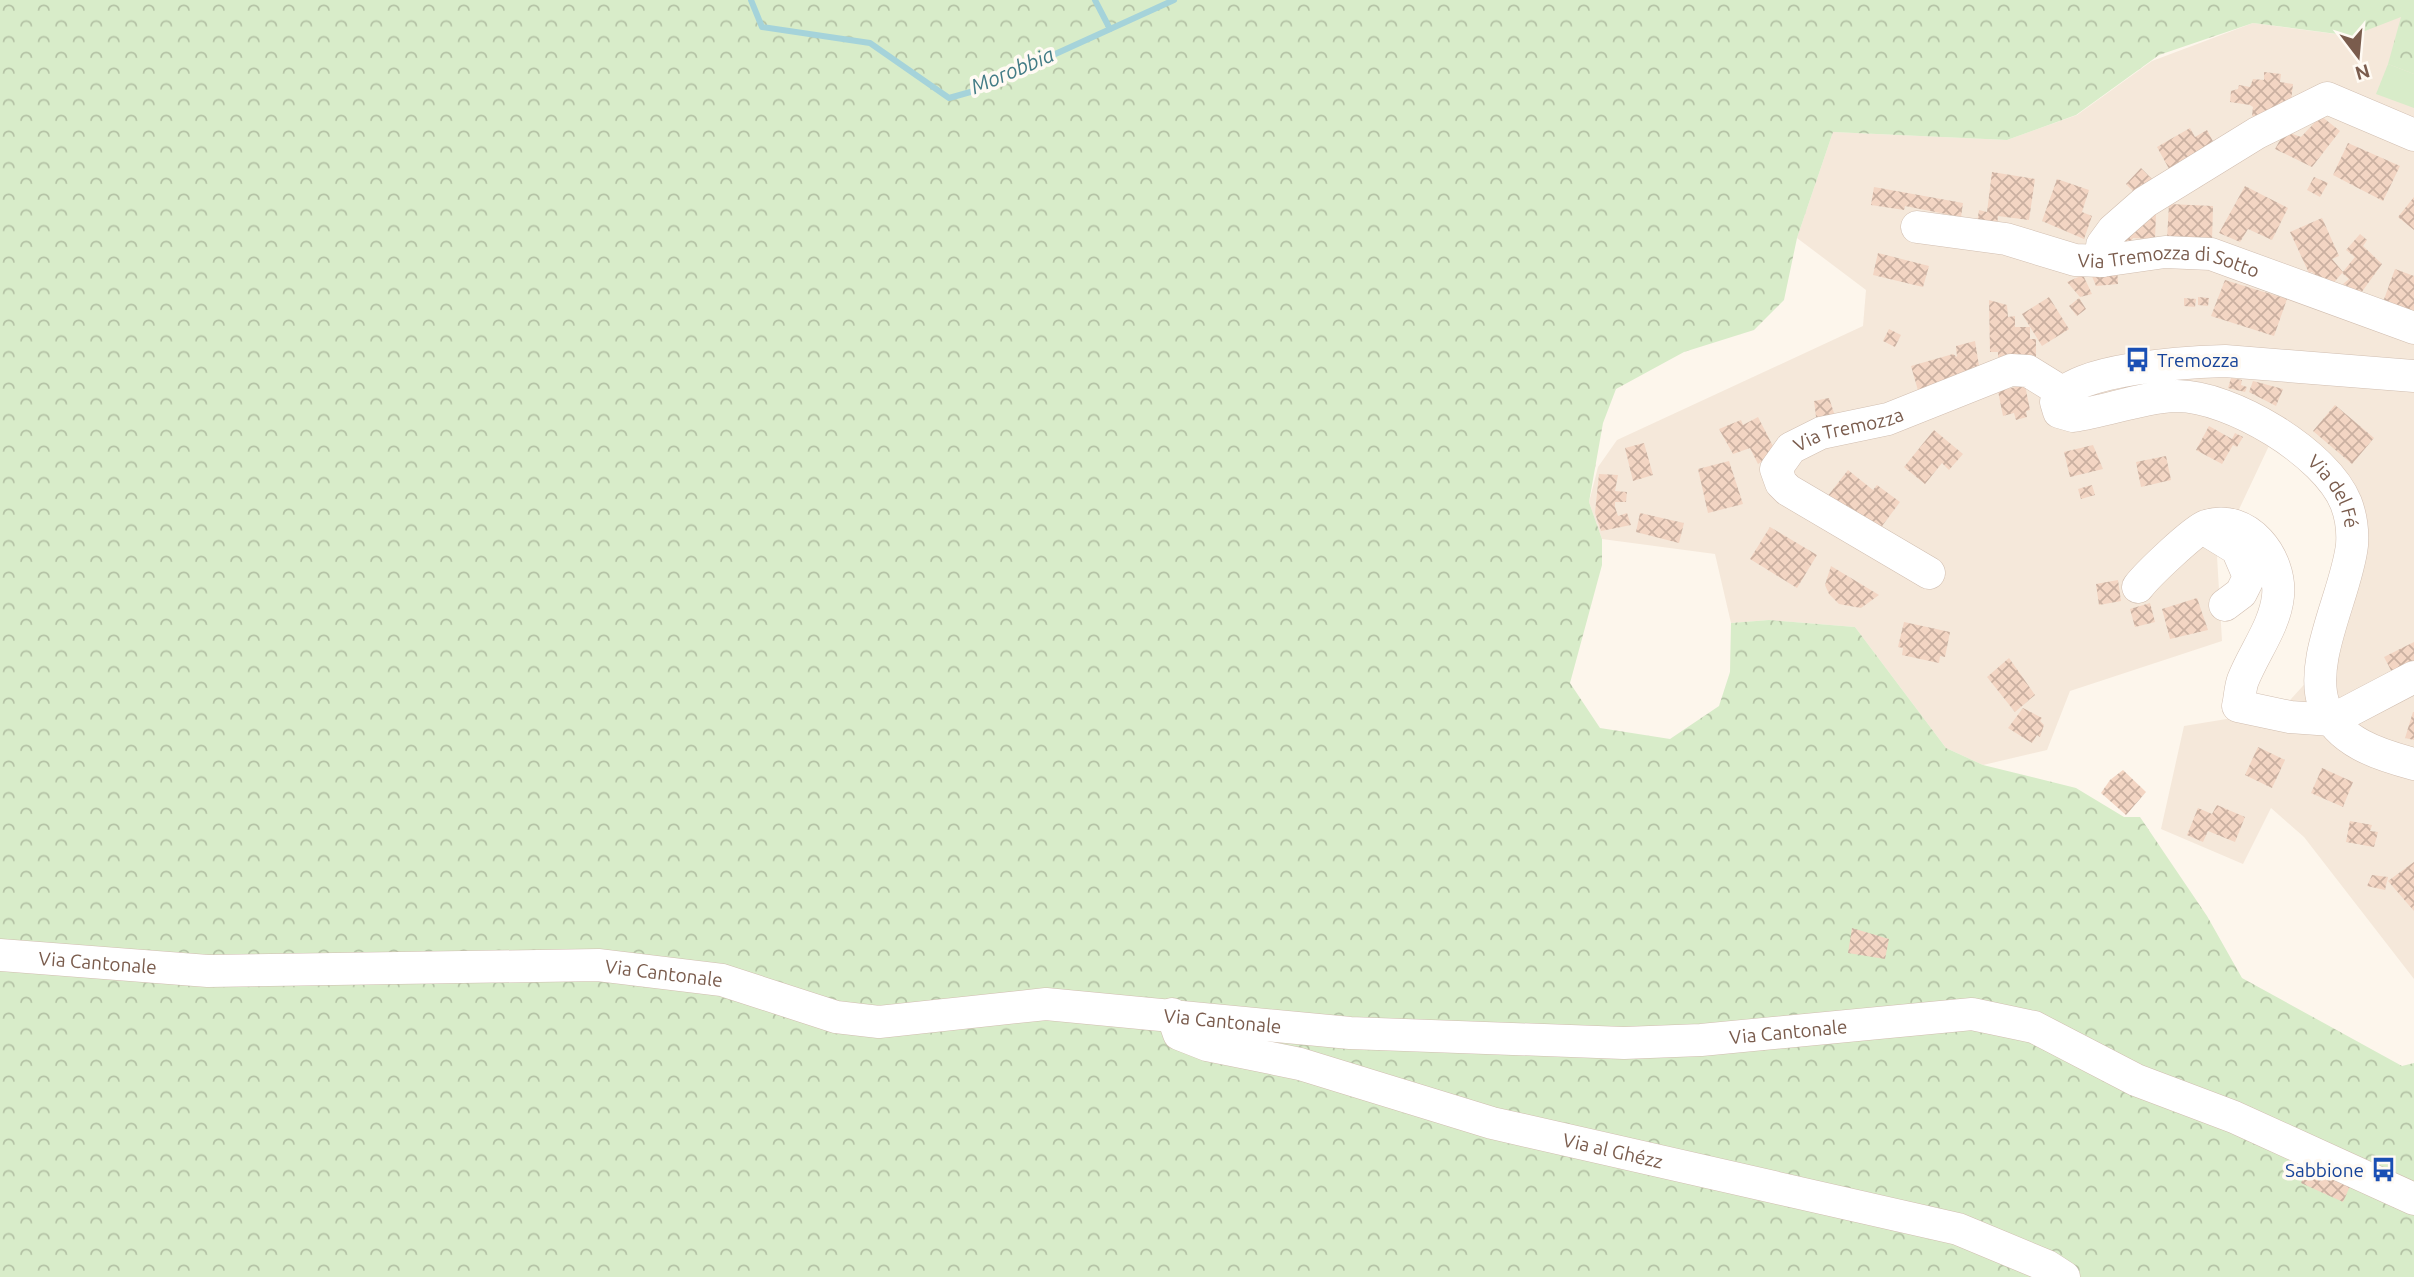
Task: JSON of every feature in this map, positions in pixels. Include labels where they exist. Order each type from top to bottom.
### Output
[{"type":"street","points":[[2102,261],[2102,245],[2113,230],[2145,202],[2257,133],[2327,98],[2414,135]]},
{"type":"street","name":"Via Tremozza di Sotto","points":[[1917,227],[2006,239],[2075,260],[2102,261],[2165,252],[2211,254],[2414,328]]},
{"type":"street","points":[[2062,392],[2085,381],[2194,362],[2225,361],[2414,376]]},
{"type":"street","name":"Via Tremozza","points":[[1929,573],[1788,490],[1781,483],[1776,469],[1784,454],[1821,433],[1888,419],[2011,370],[2028,371],[2062,392]]},
{"type":"street","name":"Via del Fé","points":[[2062,392],[2056,407],[2059,412],[2073,416],[2162,398],[2210,401],[2249,417],[2275,432],[2328,475],[2346,502],[2352,532],[2348,566],[2320,677],[2325,707],[2332,720]]},
{"type":"street","points":[[2138,587],[2200,530],[2228,524],[2253,537],[2273,562],[2278,579],[2275,611],[2243,681],[2238,706],[2290,717],[2332,720],[2414,677]]},
{"type":"street","points":[[2200,530],[2227,541],[2244,557],[2249,576],[2247,584],[2225,605]]},
{"type":"street","points":[[2332,720],[2343,732],[2372,751],[2414,764]]},
{"type":"street","name":"Via Cantonale","points":[[0,955],[208,971],[562,963],[598,965],[722,980],[836,1017],[879,1022],[1046,1004],[1350,1033],[1624,1043],[1701,1040],[1949,1014],[1994,1016],[2050,1033],[2136,1080],[2234,1117],[2414,1199]]},
{"type":"street","name":"Via al Ghézz","points":[[1172,1014],[1179,1034],[1189,1040],[1300,1064],[1492,1123],[1958,1229],[2047,1266],[2064,1277]]},
{"type":"shaded area","points":[[2414,7],[2414,979],[2304,837],[2271,808],[2243,864],[2161,829],[2184,726],[2281,710],[2322,665],[2350,516],[2275,433],[2217,556],[2222,641],[2070,691],[2047,750],[1983,765],[1946,748],[1855,627],[1769,620],[1731,623],[1715,554],[1602,539],[1589,502],[1598,467],[1617,440],[1863,326],[1866,290],[1797,238],[1833,132],[2007,140],[2077,115],[2152,61],[2253,23],[2351,36]]},
{"type":"green space","points":[[0,0],[2414,0],[2414,74],[2388,64],[2401,17],[2352,36],[2253,23],[2159,55],[2076,115],[2007,140],[1833,132],[1797,238],[1784,300],[1754,330],[1684,352],[1616,389],[1603,423],[1589,502],[1602,539],[1602,565],[1570,683],[1600,728],[1670,739],[1719,706],[1730,672],[1731,623],[1769,620],[1855,627],[1946,748],[1983,765],[2076,788],[2124,817],[2140,817],[2207,916],[2242,978],[2402,1066],[2414,1063],[2414,1277],[0,1277]]},
{"type":"green space","points":[[2388,64],[2414,74],[2414,108],[2376,94]]},
{"type":"building","points":[[2264,72],[2281,74],[2280,82],[2293,84],[2290,110],[2271,117],[2252,116],[2253,107],[2250,105],[2230,102],[2231,91],[2238,89],[2239,85],[2250,87],[2253,79],[2264,80]]},
{"type":"building","points":[[2321,116],[2340,131],[2312,167],[2275,149],[2285,131],[2301,137]]},
{"type":"building","points":[[2190,128],[2195,137],[2207,130],[2216,147],[2173,176],[2157,147]]},
{"type":"building","points":[[2348,143],[2400,166],[2383,201],[2333,175]]},
{"type":"building","points":[[2141,168],[2152,179],[2136,194],[2126,184]]},
{"type":"building","points":[[1992,172],[2035,179],[2029,220],[1998,216],[1996,233],[1976,229],[1979,210],[1987,212]]},
{"type":"building","points":[[2314,177],[2328,183],[2320,197],[2307,190]]},
{"type":"building","points":[[2057,179],[2089,190],[2082,212],[2092,216],[2084,239],[2042,221]]},
{"type":"building","points":[[2245,186],[2288,208],[2272,240],[2248,229],[2240,242],[2219,233]]},
{"type":"building","points":[[1874,187],[1963,203],[1961,217],[1905,206],[1904,210],[1871,205]]},
{"type":"building","points":[[2414,197],[2414,230],[2398,217]]},
{"type":"building","points":[[2169,204],[2213,206],[2212,241],[2167,239]]},
{"type":"building","points":[[2143,213],[2156,214],[2155,239],[2133,238],[2125,251],[2111,244]]},
{"type":"building","points":[[2322,218],[2339,256],[2332,259],[2343,272],[2329,288],[2312,272],[2309,273],[2290,232]]},
{"type":"building","points":[[2360,234],[2367,240],[2363,246],[2382,264],[2361,293],[2343,284],[2349,279],[2342,273],[2355,257],[2346,250]]},
{"type":"building","points":[[1878,253],[1929,266],[1923,287],[1873,275]]},
{"type":"building","points":[[2117,266],[2118,284],[2096,286],[2089,269]]},
{"type":"building","points":[[2395,269],[2414,276],[2414,313],[2383,302]]},
{"type":"building","points":[[2083,275],[2092,294],[2080,297],[2067,282]]},
{"type":"building","points":[[2225,280],[2287,299],[2274,336],[2211,316]]},
{"type":"building","points":[[2049,297],[2069,329],[2042,346],[2022,314]]},
{"type":"building","points":[[2198,297],[2209,298],[2208,306],[2198,305]]},
{"type":"building","points":[[2079,298],[2086,309],[2077,316],[2069,306]]},
{"type":"building","points":[[2184,298],[2196,299],[2195,307],[2184,306]]},
{"type":"building","points":[[1989,300],[2007,305],[2008,317],[2015,316],[2015,327],[2030,327],[2030,339],[2036,339],[2036,361],[1998,357],[1998,352],[1990,352]]},
{"type":"building","points":[[1889,329],[1901,335],[1895,347],[1883,341]]},
{"type":"building","points":[[1975,341],[1980,372],[1921,401],[1911,366],[1953,354],[1957,357],[1956,346]]},
{"type":"building","points":[[2231,378],[2242,380],[2241,385],[2247,387],[2245,392],[2228,388]]},
{"type":"building","points":[[2253,381],[2283,389],[2276,406],[2249,392]]},
{"type":"building","points":[[2025,385],[2030,410],[2026,411],[2027,417],[2016,420],[2014,413],[2003,416],[1998,391]]},
{"type":"building","points":[[1829,398],[1836,419],[1817,424],[1814,401]]},
{"type":"building","points":[[2335,405],[2374,438],[2352,464],[2313,431]]},
{"type":"building","points":[[1758,417],[1776,452],[1758,464],[1750,448],[1733,454],[1719,429],[1741,420],[1743,425]]},
{"type":"building","points":[[2209,426],[2232,439],[2235,433],[2243,437],[2237,447],[2233,445],[2222,464],[2196,450]]},
{"type":"building","points":[[1934,430],[1963,454],[1949,470],[1942,463],[1925,484],[1904,467]]},
{"type":"building","points":[[1644,443],[1653,475],[1633,481],[1625,448]]},
{"type":"building","points":[[2093,445],[2103,469],[2070,477],[2064,452]]},
{"type":"building","points":[[2166,456],[2171,480],[2141,487],[2136,462]]},
{"type":"building","points":[[1729,461],[1743,504],[1708,513],[1698,469]]},
{"type":"building","points":[[1848,470],[1873,490],[1877,485],[1900,502],[1876,534],[1827,497]]},
{"type":"building","points":[[1599,474],[1618,475],[1615,491],[1627,492],[1626,502],[1615,502],[1615,507],[1618,516],[1627,513],[1631,525],[1601,531],[1595,513]]},
{"type":"building","points":[[2092,485],[2095,495],[2081,499],[2078,489]]},
{"type":"building","points":[[1640,513],[1684,523],[1679,543],[1636,532]]},
{"type":"building","points":[[1770,527],[1817,555],[1797,588],[1750,559]]},
{"type":"building","points":[[1831,566],[1879,595],[1861,608],[1839,604],[1829,594],[1825,585]]},
{"type":"building","points":[[2118,580],[2121,601],[2099,605],[2096,584]]},
{"type":"building","points":[[2197,598],[2208,630],[2170,639],[2162,609]]},
{"type":"building","points":[[2150,603],[2155,622],[2135,627],[2130,609]]},
{"type":"building","points":[[1904,622],[1950,632],[1945,657],[1940,656],[1939,663],[1902,655],[1903,648],[1898,647]]},
{"type":"building","points":[[2414,642],[2414,666],[2394,676],[2384,657]]},
{"type":"building","points":[[2009,658],[2035,695],[2015,712],[1987,677]]},
{"type":"building","points":[[2023,708],[2042,718],[2040,721],[2044,725],[2040,737],[2037,735],[2032,743],[2008,728]]},
{"type":"building","points":[[2414,712],[2414,740],[2405,738]]},
{"type":"building","points":[[2258,747],[2285,760],[2272,788],[2245,775]]},
{"type":"building","points":[[2322,768],[2353,782],[2343,807],[2311,793]]},
{"type":"building","points":[[2123,770],[2146,792],[2126,815],[2101,793],[2110,780]]},
{"type":"building","points":[[2217,805],[2245,817],[2235,842],[2208,831],[2203,842],[2187,835],[2198,808],[2212,814]]},
{"type":"building","points":[[2350,821],[2372,825],[2370,831],[2378,832],[2374,847],[2346,842]]},
{"type":"building","points":[[2414,862],[2414,911],[2388,881]]},
{"type":"building","points":[[2372,875],[2388,877],[2385,890],[2367,886]]},
{"type":"building","points":[[1852,928],[1889,939],[1885,959],[1848,953]]},
{"type":"building","points":[[2309,1165],[2351,1184],[2343,1202],[2301,1183]]},
{"type":"waterway","name":"Morobbia","points":[[751,0],[762,27],[870,43],[949,98],[974,91],[1174,0]]},
{"type":"waterway","points":[[1095,0],[1110,29]]},
{"type":"place","name":"Tremozza","points":[[2137,360]]},
{"type":"place","name":"Sabbione","points":[[2384,1170]]}]
